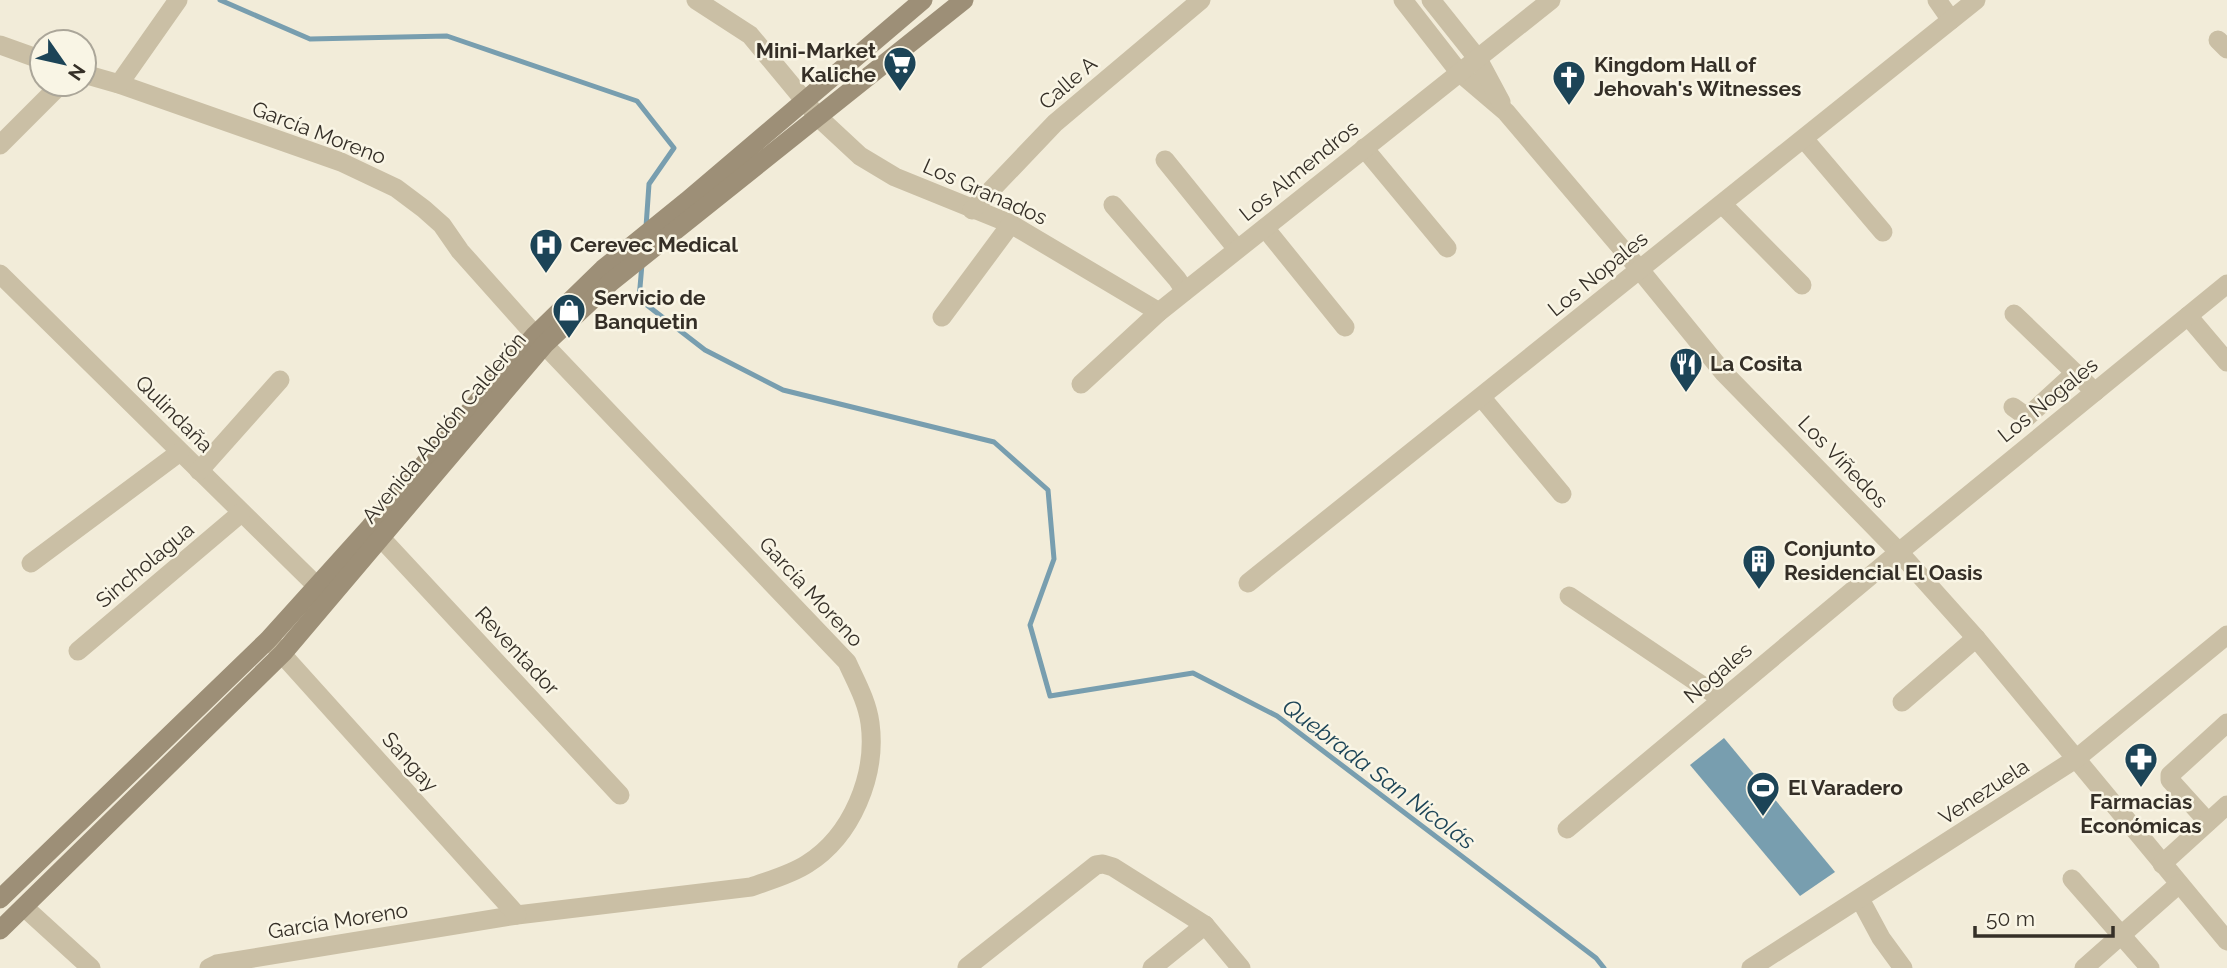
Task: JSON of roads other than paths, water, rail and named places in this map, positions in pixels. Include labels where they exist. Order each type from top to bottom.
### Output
[{"type":"main road","name":"Avenida Abdón Calderón","points":[[692,206],[804,99],[923,0]]},
{"type":"main road","name":"Avenida Abdón Calderón","points":[[0,930],[276,647],[540,340],[607,275],[692,206],[818,117],[964,0]]},
{"type":"main road","name":"Avenida Abdón Calderón","points":[[323,593],[381,538],[540,340]]},
{"type":"main road","name":"Avenida Abdón Calderón","points":[[0,899],[276,647]]},
{"type":"street","name":"Los Granados","points":[[696,0],[750,35],[818,117],[860,156],[883,170],[972,210],[1011,224],[1159,312]]},
{"type":"street","name":"Calle A","points":[[972,210],[1055,123],[1201,0]]},
{"type":"street","name":"Los Viñedos","points":[[1403,0],[1459,72],[1506,112],[1723,372],[1899,552],[1976,638],[2227,941]]},
{"type":"street","name":"Los Viñedos","points":[[1431,0],[1478,58],[1506,112]]},
{"type":"street","name":"Los Almendros","points":[[1081,384],[1159,312],[1551,0]]},
{"type":"street","points":[[1937,0],[1951,20]]},
{"type":"street","name":"Los Nopales","points":[[1248,583],[1976,0]]},
{"type":"street","points":[[119,84],[175,4]]},
{"type":"street","points":[[0,45],[28,55]]},
{"type":"street","name":"García Moreno","points":[[98,78],[341,162],[396,188],[442,225],[460,251],[540,340],[847,662],[863,696],[870,721],[871,756],[868,776],[839,834],[823,852],[806,865],[783,876],[751,887],[517,915],[216,964],[209,968]]},
{"type":"street","points":[[0,145],[47,98]]},
{"type":"street","points":[[1804,139],[1884,232]]},
{"type":"street","points":[[1364,148],[1447,248]]},
{"type":"street","points":[[1165,160],[1237,249]]},
{"type":"street","points":[[1722,204],[1802,285]]},
{"type":"street","points":[[1113,205],[1185,291]]},
{"type":"street","points":[[942,317],[1011,224]]},
{"type":"street","points":[[1265,228],[1345,327]]},
{"type":"street","name":"Qulindaña","points":[[0,274],[323,593]]},
{"type":"street","name":"Los Nogales","points":[[1899,552],[2227,284]]},
{"type":"street","points":[[2014,314],[2095,392]]},
{"type":"street","points":[[2188,316],[2227,362]]},
{"type":"street","points":[[2013,407],[2027,417],[2075,373]]},
{"type":"street","points":[[199,471],[280,380]]},
{"type":"street","points":[[1482,398],[1562,494]]},
{"type":"street","points":[[31,563],[180,452]]},
{"type":"street","name":"Sincholagua","points":[[78,651],[241,513]]},
{"type":"street","name":"Reventador","points":[[381,538],[620,795]]},
{"type":"street","name":"Nogales","points":[[1567,828],[1899,552]]},
{"type":"street","points":[[1569,596],[1722,699]]},
{"type":"street","name":"Venezuela","points":[[1751,968],[2077,758],[2227,635]]},
{"type":"street","points":[[1902,702],[1976,638]]},
{"type":"street","name":"Sangay","points":[[276,647],[517,915]]},
{"type":"street","points":[[2208,822],[2170,780],[2170,775],[2227,723]]},
{"type":"street","points":[[2162,864],[2227,805]]},
{"type":"street","points":[[967,967],[1096,865],[1104,863],[1205,925],[1241,968]]},
{"type":"street","points":[[2072,879],[2150,968]]},
{"type":"street","points":[[2084,968],[2179,884]]},
{"type":"street","points":[[1860,900],[1881,939],[1903,968]]},
{"type":"street","points":[[24,907],[91,968]]},
{"type":"street","points":[[1152,968],[1205,925]]},
{"type":"water","name":"El Varadero","points":[[1724,738],[1835,872],[1800,896],[1690,765]]},
{"type":"waterway","name":"Quebrada San Nicolás","points":[[220,0],[310,39],[447,36],[637,101],[674,148],[649,184],[646,227]]},
{"type":"waterway","name":"Quebrada San Nicolás","points":[[642,264],[639,299],[705,350],[783,390],[994,442],[1048,490],[1054,559],[1030,625],[1050,696],[1193,673],[1277,716],[1596,958],[1604,968]]},
{"type":"place","name":"Mini-Market Kaliche","points":[[900,93]]},
{"type":"place","name":"Kingdom Hall of Jehovah's Witnesses","points":[[1569,107]]},
{"type":"place","name":"Cerevec Medical","points":[[546,275]]},
{"type":"place","name":"Servicio de Banquetin","points":[[569,340]]},
{"type":"place","name":"La Cosita","points":[[1686,394]]},
{"type":"place","name":"Conjunto Residencial El Oasis","points":[[1759,591]]},
{"type":"place","name":"Farmacias Económicas","points":[[2141,789]]},
{"type":"place","name":"El Varadero","points":[[1763,818]]}]
